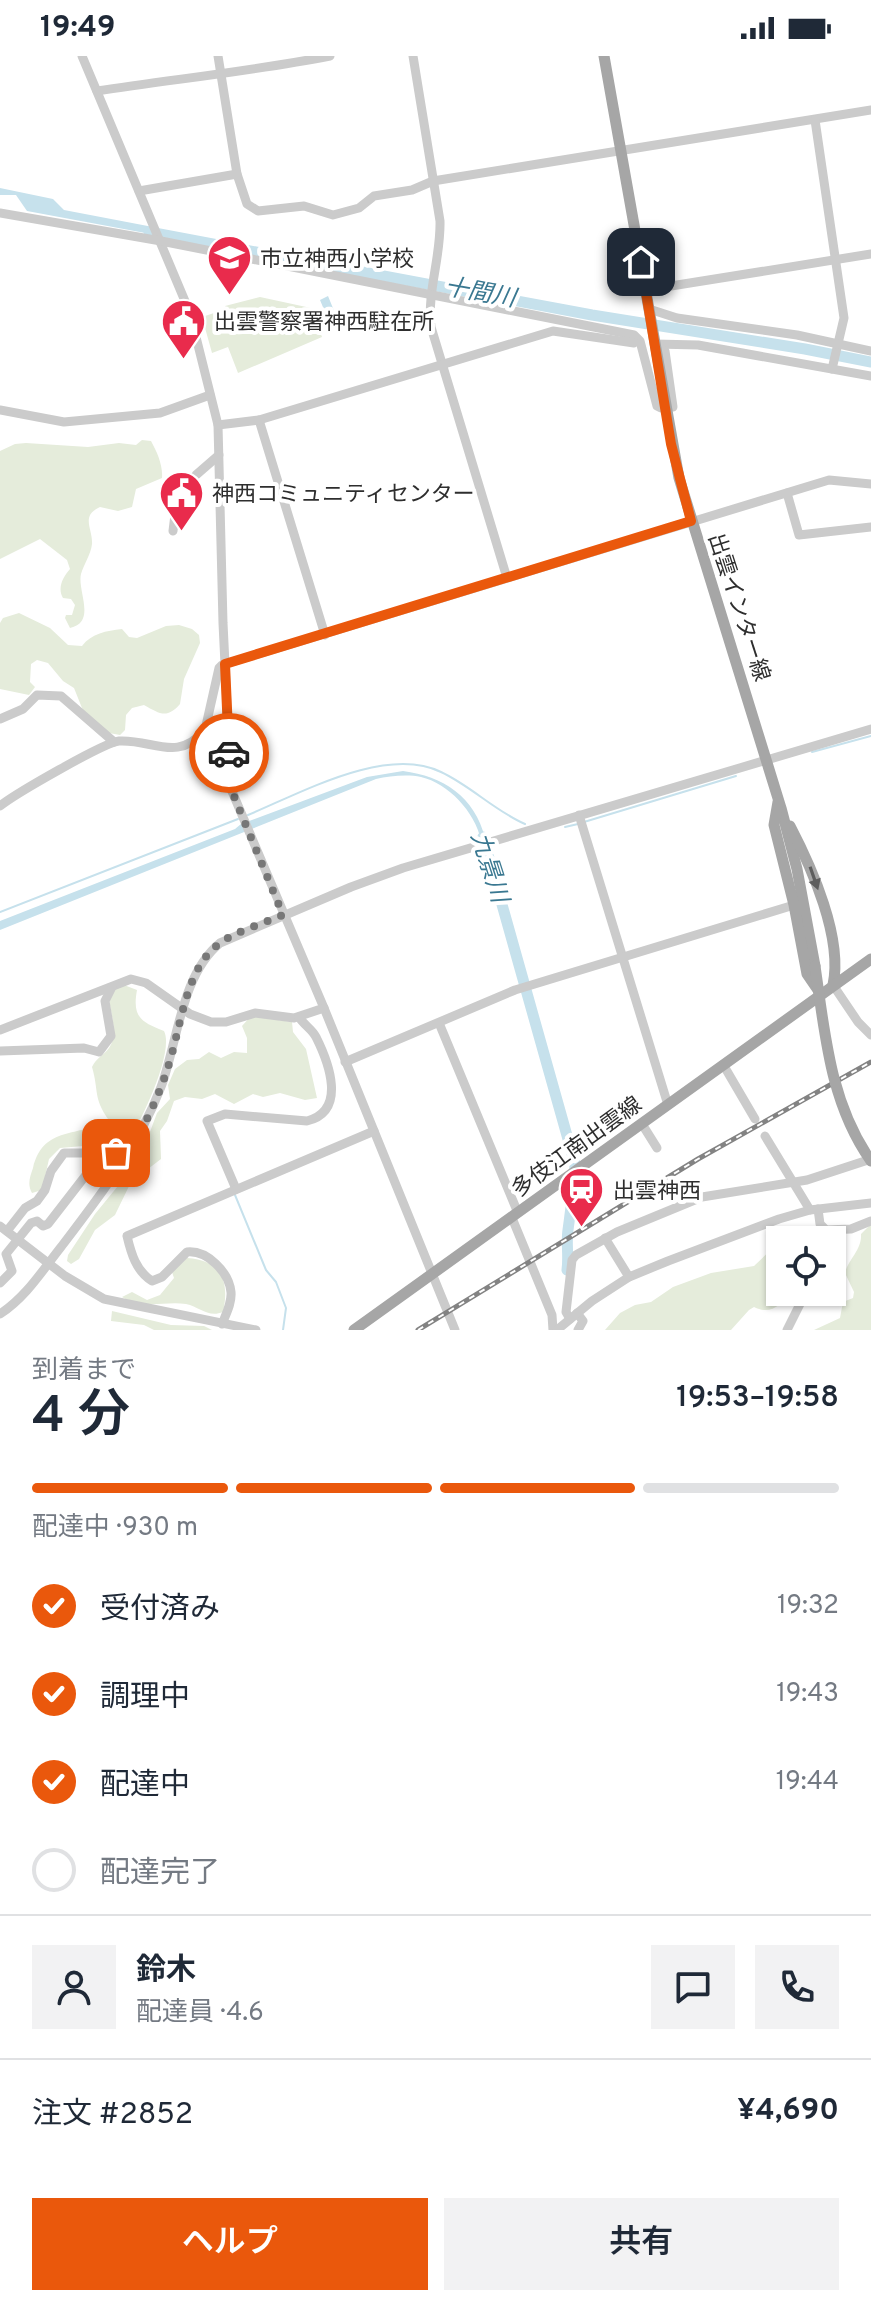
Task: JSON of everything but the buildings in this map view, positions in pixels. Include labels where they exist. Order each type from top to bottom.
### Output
[{"type":"main road","name":"出雲インター線","points":[[604,56],[657,344],[671,444],[691,521],[780,803],[806,914],[835,1084],[849,1124],[871,1160]]},
{"type":"main road","points":[[780,803],[774,825],[807,974],[820,993]]},
{"type":"main road","points":[[780,803],[812,871],[835,958],[833,985]]},
{"type":"main road","points":[[835,958],[855,969]]},
{"type":"main road","name":"多伎江南出雲線","points":[[354,1330],[871,959]]},
{"type":"street","points":[[82,56],[190,313],[218,425],[230,781],[244,822],[324,1008],[455,1330]]},
{"type":"street","points":[[218,56],[237,174],[247,204],[258,211],[304,206],[333,215],[359,208],[374,196],[412,190],[433,181],[871,110]]},
{"type":"street","points":[[97,91],[273,67],[330,56]]},
{"type":"street","points":[[413,56],[440,221],[441,245],[431,295],[431,327],[507,578]]},
{"type":"street","points":[[815,120],[844,318],[832,367]]},
{"type":"street","points":[[139,191],[237,174]]},
{"type":"street","points":[[0,213],[160,240],[634,335],[640,339],[657,406],[661,408]]},
{"type":"street","points":[[646,290],[871,254]]},
{"type":"street","points":[[649,312],[797,335],[871,351]]},
{"type":"street","points":[[218,425],[259,420],[553,331],[634,343]]},
{"type":"street","points":[[623,341],[648,370]]},
{"type":"street","points":[[657,344],[698,345],[871,376]]},
{"type":"street","points":[[657,344],[665,351],[673,407]]},
{"type":"street","points":[[0,410],[64,422],[160,413],[210,395]]},
{"type":"street","points":[[259,420],[325,635]]},
{"type":"street","points":[[173,531],[177,498],[196,475],[219,455]]},
{"type":"street","points":[[230,781],[224,778],[204,731],[219,668],[225,664],[829,480],[871,484]]},
{"type":"street","points":[[787,493],[799,535],[871,527]]},
{"type":"street","points":[[0,719],[23,709],[37,695],[58,694],[114,742]]},
{"type":"street","points":[[0,1314],[36,1281],[126,1159],[161,1088],[194,975],[213,948],[227,939],[377,877],[871,729]]},
{"type":"street","points":[[0,806],[114,742],[176,748],[204,731]]},
{"type":"street","points":[[579,815],[668,1105]]},
{"type":"street","points":[[345,1062],[524,987],[794,905]]},
{"type":"street","points":[[0,1030],[127,979],[140,981],[184,1010],[211,1022],[226,1022],[255,1013],[287,1019],[324,1008]]},
{"type":"street","points":[[833,985],[858,1022],[871,1035]]},
{"type":"street","points":[[0,1051],[84,1048],[99,1052],[111,1036],[105,1001],[112,986]]},
{"type":"street","points":[[236,1189],[207,1121],[225,1114],[307,1121],[327,1109],[332,1089],[326,1061],[315,1034],[299,1017]]},
{"type":"street","points":[[439,1023],[515,1215],[555,1330],[629,1277],[779,1219],[814,1209],[871,1203]]},
{"type":"street","points":[[724,1066],[755,1119]]},
{"type":"street","points":[[642,1124],[657,1148]]},
{"type":"street","points":[[127,1236],[374,1131]]},
{"type":"street","points":[[765,1136],[814,1209],[821,1226]]},
{"type":"street","points":[[126,1159],[113,1152],[64,1153],[51,1171],[45,1190],[37,1201],[3,1229],[74,1282],[104,1299],[256,1330]]},
{"type":"street","points":[[0,1282],[12,1271],[6,1254],[31,1223],[48,1224],[103,1153]]},
{"type":"street","points":[[578,1330],[583,1321],[566,1312],[572,1260],[605,1238],[702,1197],[827,1175],[871,1160]]},
{"type":"street","points":[[846,1230],[871,1221]]},
{"type":"street","points":[[122,1223],[133,1259],[152,1281],[162,1277],[184,1253],[195,1252],[207,1256],[225,1274],[231,1302],[222,1324]]},
{"type":"street","points":[[605,1238],[629,1277]]},
{"type":"street","points":[[787,1330],[799,1306]]},
{"type":"green space","points":[[260,297],[311,308],[322,337],[238,373],[228,347],[212,353],[202,317],[226,309],[225,306]]},
{"type":"green space","points":[[142,440],[151,441],[161,463],[162,478],[136,489],[132,507],[118,511],[100,507],[90,514],[92,544],[80,581],[83,619],[70,628],[65,618],[72,615],[75,605],[71,599],[63,598],[61,590],[63,579],[70,569],[67,560],[40,539],[0,559],[0,451],[26,443],[88,447],[119,443],[136,445]]},
{"type":"green space","points":[[19,613],[50,628],[68,645],[82,646],[95,635],[122,629],[129,637],[137,638],[166,626],[179,625],[192,629],[199,635],[200,643],[184,679],[180,704],[167,713],[159,713],[144,705],[132,708],[126,715],[125,730],[120,735],[109,733],[84,713],[74,688],[63,681],[48,663],[37,660],[31,664],[30,682],[35,687],[29,695],[0,689],[0,623],[3,618]]},
{"type":"green space","points":[[124,985],[137,990],[137,1012],[149,1025],[164,1031],[166,1041],[160,1072],[139,1123],[125,1146],[106,1144],[60,1148],[49,1159],[42,1190],[32,1193],[29,1184],[31,1174],[45,1145],[54,1138],[108,1119],[98,1099],[92,1067],[112,1042],[114,1030],[109,997]]},
{"type":"green space","points":[[251,1016],[292,1022],[293,1032],[306,1049],[317,1098],[305,1100],[280,1093],[263,1097],[253,1094],[234,1104],[215,1094],[202,1099],[185,1097],[174,1101],[160,1131],[161,1159],[131,1182],[115,1215],[95,1230],[79,1259],[71,1264],[67,1261],[68,1255],[122,1181],[135,1156],[144,1148],[157,1113],[170,1099],[168,1085],[175,1069],[187,1060],[199,1059],[209,1052],[221,1058],[234,1052],[247,1053],[247,1038],[242,1026]]},
{"type":"green space","points":[[871,1224],[871,1330],[814,1330],[840,1318],[842,1306],[853,1298],[854,1292],[846,1270],[861,1234]]},
{"type":"green space","points":[[766,1254],[766,1306],[777,1306],[765,1310],[754,1307],[731,1330],[605,1330],[620,1313],[635,1305],[651,1302],[673,1287],[711,1273],[754,1266]]},
{"type":"green space","points":[[187,1258],[208,1263],[220,1274],[225,1291],[223,1312],[208,1313],[178,1303],[138,1303],[122,1297],[132,1292],[147,1300],[160,1295],[174,1278],[172,1272]]},
{"type":"green space","points":[[112,1311],[171,1325],[204,1326],[212,1330],[154,1330],[144,1325],[111,1321]]},
{"type":"water","points":[[0,188],[53,199],[64,210],[153,227],[156,235],[27,211],[16,195],[0,195]]},
{"type":"water","points":[[328,296],[337,318],[324,323],[320,315],[325,312],[320,300]]},
{"type":"water","points":[[403,771],[431,778],[455,791],[474,811],[485,838],[481,840],[466,809],[441,785],[416,776],[381,778],[0,930],[0,921],[241,824],[367,777]]},
{"type":"waterway","name":"十間川","points":[[149,232],[592,315],[871,362]]},
{"type":"waterway","points":[[812,752],[871,736]]},
{"type":"waterway","points":[[248,815],[344,775],[395,764],[419,765],[441,772],[525,824]]},
{"type":"waterway","points":[[584,822],[736,776]]},
{"type":"waterway","points":[[0,912],[238,819]]},
{"type":"waterway","points":[[565,827],[578,824]]},
{"type":"waterway","name":"九景川","points":[[483,837],[575,1164],[567,1235],[567,1270]]},
{"type":"waterway","points":[[235,1195],[266,1270],[276,1282],[286,1308],[283,1330]]},
{"type":"railway","points":[[418,1330],[698,1159],[871,1062]]},
{"type":"way so far","points":[[116,1153],[126,1159],[155,1103],[168,1069],[194,975],[203,960],[213,948],[227,939],[283,915],[231,789],[229,753]]},
{"type":"place","name":"市立神西小学校","points":[[229,297]]},
{"type":"place","name":"出雲警察署神西駐在所","points":[[183,360]]},
{"type":"place","name":"神西コミュニティセンター","points":[[181,532]]},
{"type":"place","name":"出雲神西","points":[[582,1229]]},
{"type":"route","points":[[229,753],[225,664],[691,521],[671,444],[641,262]]}]
